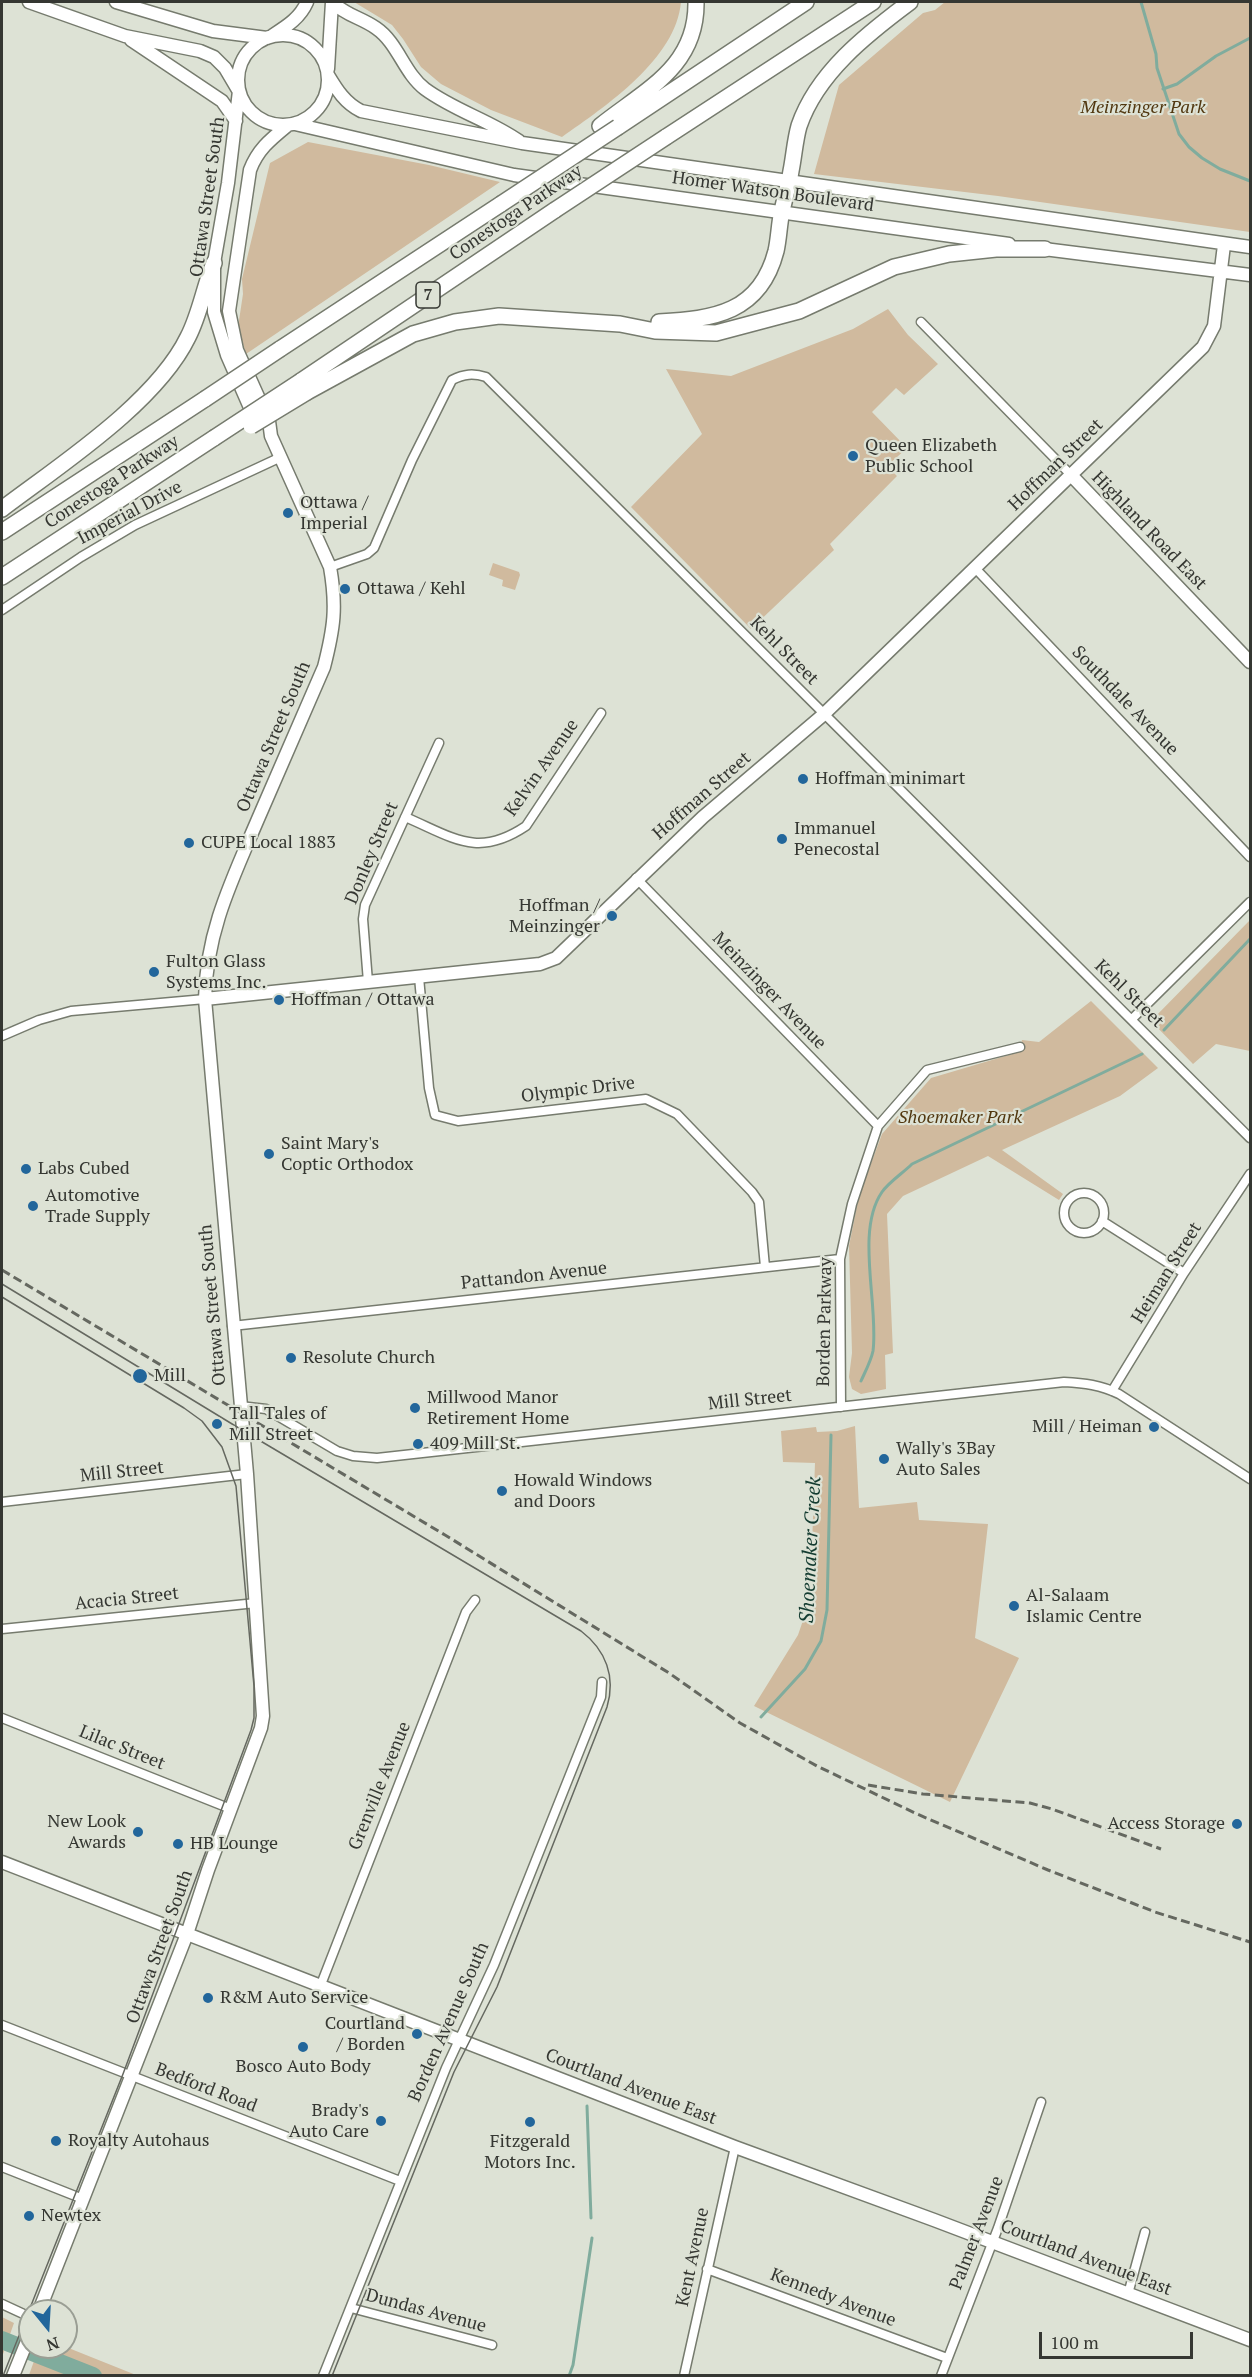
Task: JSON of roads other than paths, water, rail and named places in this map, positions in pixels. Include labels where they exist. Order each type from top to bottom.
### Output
[{"type":"highway","points":[[551,171],[564,154],[677,64],[687,47],[696,13],[696,2]]},
{"type":"highway","name":"Conestoga Parkway","points":[[2,532],[806,2]]},
{"type":"highway","name":"Conestoga Parkway","points":[[2,577],[196,450],[218,440],[303,387],[555,210],[873,2]]},
{"type":"highway","points":[[303,387],[414,334],[455,322],[499,316],[620,324],[678,321],[717,316],[739,306],[754,296],[776,252],[782,211],[797,183],[799,127],[814,96],[836,66],[873,29],[910,2]]},
{"type":"highway","points":[[620,324],[655,331],[716,333],[799,311],[894,267],[949,254],[996,249],[1045,249]]},
{"type":"highway","points":[[2,509],[117,419],[166,371],[189,335],[214,263]]},
{"type":"main road","points":[[29,2],[125,36],[200,51],[214,57],[225,68],[252,113],[263,121],[275,125],[292,124],[307,118],[324,99],[328,87],[332,2]]},
{"type":"main road","points":[[116,2],[173,21],[213,31],[269,37],[290,35],[308,42],[321,55],[328,75]]},
{"type":"main road","points":[[239,91],[238,71],[244,57],[254,45],[292,23],[307,2]]},
{"type":"main road","points":[[332,2],[344,13],[375,27],[387,38],[406,68],[424,88],[465,114],[503,130],[522,143]]},
{"type":"main road","points":[[125,36],[222,101],[237,121]]},
{"type":"main road","name":"Homer Watson Boulevard","points":[[328,75],[339,93],[352,106],[361,111],[522,143],[1251,248]]},
{"type":"main road","name":"Ottawa Street South","points":[[239,91],[228,183],[214,263],[214,312],[219,333],[258,426],[271,436]]},
{"type":"main road","name":"Homer Watson Boulevard","points":[[292,124],[514,175],[1045,249],[1251,275]]},
{"type":"main road","name":"Ottawa Street South","points":[[44,2299],[188,1934],[261,1728],[263,1716],[247,1474],[232,1326],[205,999],[209,948],[224,899],[324,667],[334,629],[334,586],[330,567],[271,436],[269,421],[237,350],[229,311],[250,170],[256,155],[263,146],[292,124]]},
{"type":"main road","name":"Hoffman Street","points":[[205,999],[548,962],[703,817],[823,715],[1203,347],[1214,326],[1224,244]]},
{"type":"main road","name":"Highland Road East","points":[[1071,475],[1251,662]]},
{"type":"main road","name":"Courtland Avenue East","points":[[2,1862],[735,2146],[1251,2340]]},
{"type":"street","name":"Highland Road East","points":[[921,322],[1071,475]]},
{"type":"street","name":"Kehl Street","points":[[330,567],[367,554],[374,548],[412,460],[452,380],[462,375],[476,374],[486,377],[823,715],[1251,1138]]},
{"type":"street","name":"Imperial Drive","points":[[2,610],[81,557],[135,525],[281,457]]},
{"type":"street","name":"Southdale Avenue","points":[[975,568],[1251,857]]},
{"type":"street","name":"Kelvin Avenue","points":[[405,817],[476,844],[494,843],[511,837],[526,826],[601,713]]},
{"type":"street","name":"Donley Street","points":[[368,982],[363,919],[365,905],[439,743]]},
{"type":"street","name":"Meinzinger Avenue","points":[[636,878],[878,1126]]},
{"type":"street","points":[[1132,1019],[1251,902]]},
{"type":"street","name":"Olympic Drive","points":[[419,977],[429,1088],[435,1115],[458,1121],[646,1099],[677,1114],[752,1192],[759,1202],[765,1267]]},
{"type":"street","name":"Hoffman Street","points":[[2,1036],[39,1020],[71,1011],[205,999]]},
{"type":"street","name":"Borden Parkway","points":[[841,1407],[840,1259],[852,1204],[878,1126],[927,1070],[1020,1047]]},
{"type":"street","name":"Heiman Street","points":[[1113,1391],[1184,1273],[1251,1173]]},
{"type":"street","points":[[1079,1194],[1091,1194],[1103,1208],[1102,1221],[1091,1232],[1077,1232],[1066,1223],[1064,1210],[1066,1204],[1079,1194]]},
{"type":"street","points":[[1102,1221],[1184,1273]]},
{"type":"street","name":"Pattandon Avenue","points":[[232,1326],[840,1259]]},
{"type":"street","name":"Mill Street","points":[[240,1406],[266,1409],[337,1451],[353,1456],[377,1458],[1064,1382],[1096,1384],[1113,1391],[1251,1479]]},
{"type":"street","name":"Mill Street","points":[[2,1502],[247,1474]]},
{"type":"street","name":"Grenville Avenue","points":[[320,1987],[466,1612],[475,1600]]},
{"type":"street","name":"Acacia Street","points":[[2,1629],[256,1603]]},
{"type":"street","name":"Borden Avenue South","points":[[323,2376],[400,2181],[459,2040],[494,1965],[601,1696],[602,1682]]},
{"type":"street","name":"Lilac Street","points":[[2,1718],[231,1809]]},
{"type":"street","name":"Bedford Road","points":[[2,2025],[400,2181]]},
{"type":"street","name":"Palmer Avenue","points":[[941,2376],[1041,2102]]},
{"type":"street","name":"Kent Avenue","points":[[684,2376],[735,2146]]},
{"type":"street","points":[[2,2167],[83,2199]]},
{"type":"street","points":[[1128,2294],[1145,2232]]},
{"type":"street","name":"Kennedy Avenue","points":[[707,2270],[947,2358]]},
{"type":"street","points":[[2,2304],[18,2311]]},
{"type":"street","name":"Dundas Avenue","points":[[351,2308],[492,2345]]},
{"type":"waterway","points":[[1141,2],[1156,54],[1157,68],[1179,134],[1202,158],[1220,169],[1250,181]]},
{"type":"waterway","points":[[1163,89],[1177,84],[1216,56],[1250,38]]},
{"type":"waterway","name":"Shoemaker Creek","points":[[1164,1030],[1250,939]]},
{"type":"waterway","name":"Shoemaker Creek","points":[[861,1381],[873,1351],[870,1227],[874,1208],[885,1188],[912,1164],[1142,1054]]},
{"type":"waterway","name":"Shoemaker Creek","points":[[761,1717],[805,1669],[821,1641],[827,1610],[831,1435]]},
{"type":"waterway","name":"Shoemaker Creek","points":[[587,2106],[591,2218]]},
{"type":"waterway","name":"Shoemaker Creek","points":[[569,2376],[573,2365],[592,2238]]},
{"type":"waterway","points":[[2,2340],[93,2376]]},
{"type":"tram line","points":[[2,1284],[242,1430],[581,1631],[597,1647],[607,1665],[610,1685],[607,1707],[497,1987],[454,2072],[332,2376]]},
{"type":"tram line","points":[[2,1297],[184,1408],[202,1421],[222,1447],[236,1486],[254,1686],[254,1718],[251,1730],[123,2074],[3,2376]]},
{"type":"railway","points":[[2,1270],[445,1535],[669,1673],[740,1723],[817,1766],[917,1814],[1048,1870],[1155,1912],[1250,1942]]},
{"type":"railway","points":[[868,1785],[923,1794],[1030,1803],[1161,1849]]},
{"type":"place","name":"Queen Elizabeth Public School","points":[[853,456]]},
{"type":"place","name":"Ottawa / Imperial","points":[[288,513]]},
{"type":"place","name":"Ottawa / Kehl","points":[[345,589]]},
{"type":"place","name":"Hoffman minimart","points":[[803,779]]},
{"type":"place","name":"Immanuel Penecostal","points":[[782,839]]},
{"type":"place","name":"CUPE Local 1883","points":[[189,843]]},
{"type":"place","name":"Hoffman / Meinzinger","points":[[612,916]]},
{"type":"place","name":"Fulton Glass Systems Inc.","points":[[154,972]]},
{"type":"place","name":"Hoffman / Ottawa","points":[[279,1000]]},
{"type":"place","name":"Saint Mary's Coptic Orthodox","points":[[269,1154]]},
{"type":"place","name":"Labs Cubed","points":[[26,1169]]},
{"type":"place","name":"Automotive Trade Supply","points":[[33,1206]]},
{"type":"place","name":"Resolute Church","points":[[291,1358]]},
{"type":"place","name":"Mill","points":[[140,1376]]},
{"type":"place","name":"Millwood Manor Retirement Home","points":[[415,1408]]},
{"type":"place","name":"Tall Tales of Mill Street","points":[[217,1424]]},
{"type":"place","name":"Mill / Heiman","points":[[1154,1427]]},
{"type":"place","name":"409 Mill St.","points":[[418,1444]]},
{"type":"place","name":"Wally's 3Bay Auto Sales","points":[[884,1459]]},
{"type":"place","name":"Howald Windows and Doors","points":[[502,1491]]},
{"type":"place","name":"Al-Salaam Islamic Centre","points":[[1014,1606]]},
{"type":"place","name":"Access Storage","points":[[1237,1824]]},
{"type":"place","name":"New Look Awards","points":[[138,1832]]},
{"type":"place","name":"HB Lounge","points":[[178,1844]]},
{"type":"place","name":"R&M Auto Service","points":[[208,1998]]},
{"type":"place","name":"Courtland / Borden","points":[[417,2034]]},
{"type":"place","name":"Bosco Auto Body","points":[[303,2047]]},
{"type":"place","name":"Brady's Auto Care","points":[[381,2121]]},
{"type":"place","name":"Fitzgerald Motors Inc.","points":[[530,2122]]},
{"type":"place","name":"Royalty Autohaus","points":[[56,2141]]},
{"type":"place","name":"Newtex","points":[[29,2216]]},
{"type":"park label","name":"Meinzinger Park","points":[[1143,108]]},
{"type":"park label","name":"Shoemaker Park","points":[[960,1118]]}]
